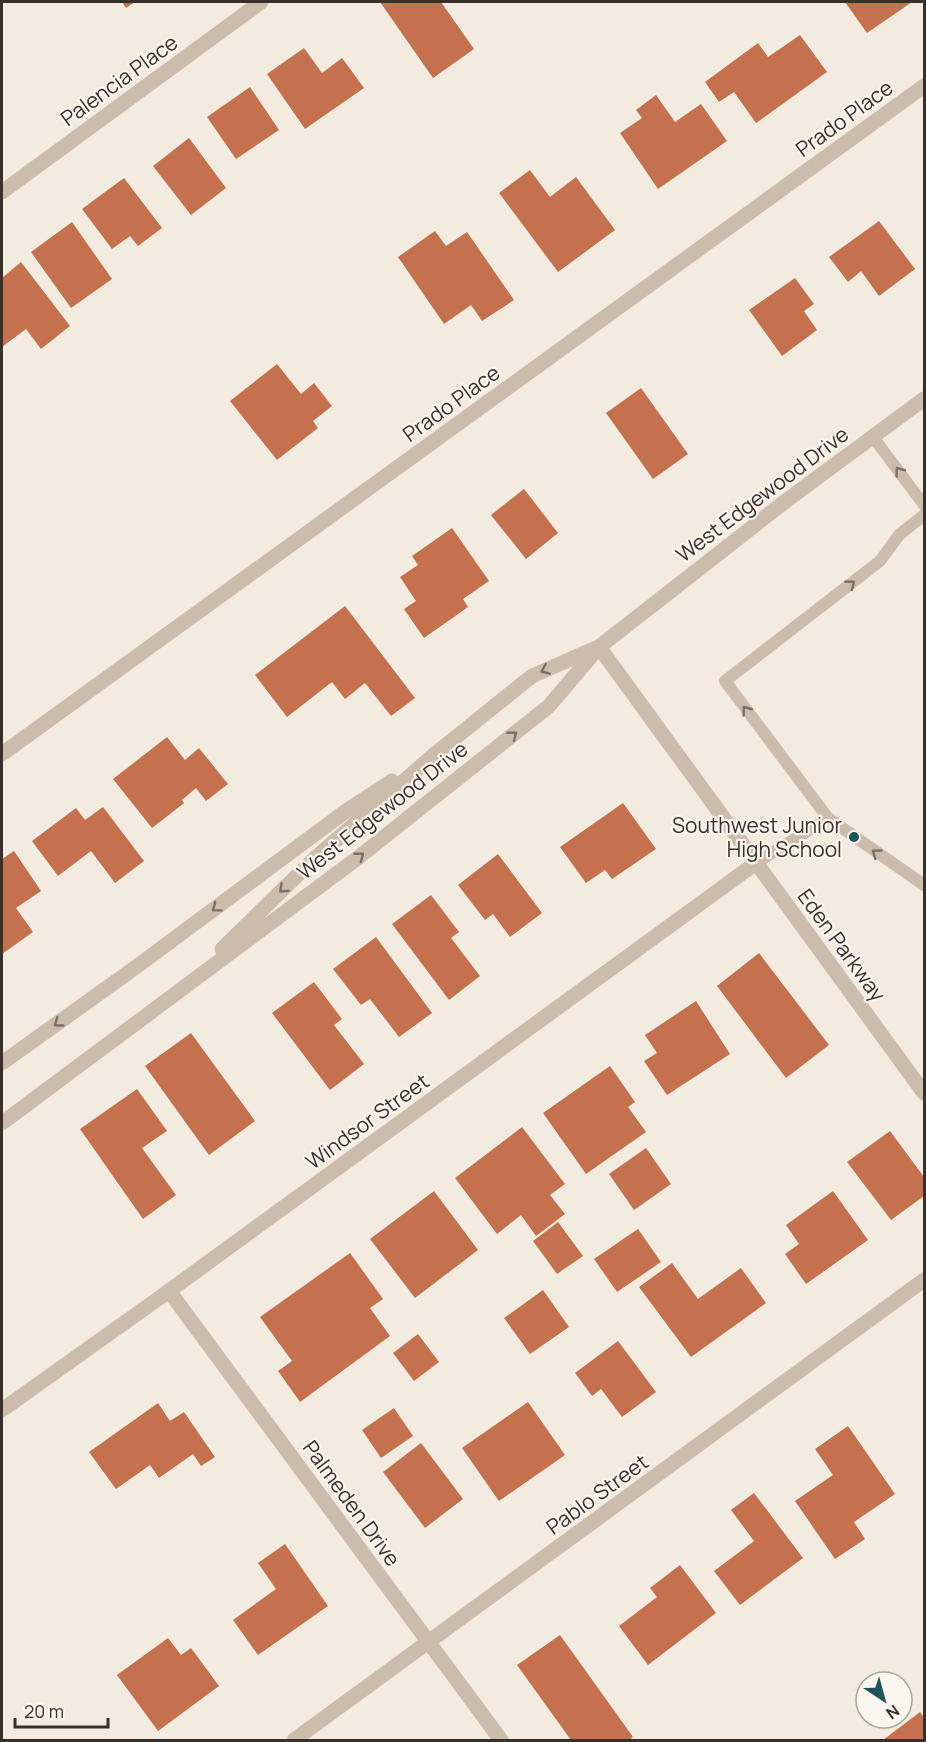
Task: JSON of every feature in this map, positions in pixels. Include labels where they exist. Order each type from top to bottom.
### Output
[{"type":"street","name":"Palencia Place","points":[[2,192],[261,2]]},
{"type":"street","name":"Prado Place","points":[[2,754],[924,86]]},
{"type":"street","name":"West Edgewood Drive","points":[[2,1123],[359,857],[549,706],[598,647],[787,500],[924,399]]},
{"type":"street","name":"West Edgewood Drive","points":[[178,991],[313,860],[435,754],[532,676],[598,647]]},
{"type":"street","name":"Eden Parkway","points":[[598,647],[924,1094]]},
{"type":"street","name":"West Edgewood Drive","points":[[2,1063],[346,811],[435,754]]},
{"type":"street","name":"Windsor Street","points":[[2,1410],[756,863]]},
{"type":"street","name":"Pablo Street","points":[[294,1740],[924,1280]]},
{"type":"street","name":"Palmeden Drive","points":[[169,1291],[501,1740]]},
{"type":"lane","points":[[873,437],[924,505]]},
{"type":"lane","points":[[924,515],[899,536],[880,561],[725,681],[828,818],[924,885]]},
{"type":"lane","points":[[756,863],[828,818]]},
{"type":"building","points":[[122,2],[135,2],[126,8]]},
{"type":"building","points":[[380,2],[441,2],[474,49],[433,78]]},
{"type":"building","points":[[845,2],[912,2],[867,33]]},
{"type":"building","points":[[800,35],[827,72],[756,123],[734,92],[719,102],[705,82],[758,43],[768,57]]},
{"type":"building","points":[[304,48],[322,73],[342,58],[364,88],[305,129],[267,74]]},
{"type":"building","points":[[250,87],[279,130],[236,159],[207,117]]},
{"type":"building","points":[[656,95],[675,122],[701,104],[727,141],[658,189],[620,133],[642,118],[636,110]]},
{"type":"building","points":[[189,138],[226,188],[191,215],[153,166]]},
{"type":"building","points":[[530,170],[550,197],[576,177],[615,230],[558,272],[499,193]]},
{"type":"building","points":[[124,178],[162,228],[138,246],[130,236],[112,249],[82,209]]},
{"type":"building","points":[[879,221],[915,269],[879,296],[861,271],[848,282],[829,257]]},
{"type":"building","points":[[72,222],[112,279],[71,308],[31,252]]},
{"type":"building","points":[[435,231],[446,246],[467,232],[514,300],[482,321],[471,305],[444,324],[398,257]]},
{"type":"building","points":[[21,262],[70,326],[41,349],[26,329],[2,347],[2,278]]},
{"type":"building","points":[[795,278],[814,304],[804,311],[817,330],[782,356],[749,310]]},
{"type":"building","points":[[277,364],[301,394],[314,383],[332,406],[313,421],[318,428],[277,460],[230,401]]},
{"type":"building","points":[[641,388],[688,454],[653,479],[606,413]]},
{"type":"building","points":[[524,489],[558,533],[526,559],[491,515]]},
{"type":"building","points":[[452,528],[489,581],[463,599],[468,607],[424,638],[404,609],[416,601],[400,577],[418,565],[412,556]]},
{"type":"building","points":[[345,606],[415,698],[391,716],[365,683],[345,699],[332,682],[287,717],[255,675]]},
{"type":"building","points":[[167,737],[185,760],[199,748],[228,784],[206,801],[196,788],[182,800],[184,803],[152,828],[113,779]]},
{"type":"building","points":[[623,803],[656,849],[612,879],[605,870],[586,883],[560,847]]},
{"type":"building","points":[[103,807],[144,861],[115,883],[91,851],[58,876],[32,841],[76,808],[85,820]]},
{"type":"building","points":[[14,851],[41,891],[16,908],[33,932],[2,954],[2,859]]},
{"type":"building","points":[[498,854],[542,913],[510,937],[493,914],[485,920],[458,885]]},
{"type":"building","points":[[431,895],[459,932],[451,938],[480,976],[449,1000],[392,924]]},
{"type":"building","points":[[376,937],[432,1013],[399,1037],[370,999],[361,1005],[333,969]]},
{"type":"building","points":[[759,953],[829,1045],[786,1078],[717,986]]},
{"type":"building","points":[[314,982],[342,1019],[334,1025],[364,1064],[330,1090],[272,1013]]},
{"type":"building","points":[[696,1001],[730,1054],[667,1095],[644,1061],[657,1053],[645,1035]]},
{"type":"building","points":[[191,1033],[255,1121],[209,1155],[145,1066]]},
{"type":"building","points":[[610,1066],[635,1102],[628,1107],[646,1132],[586,1174],[543,1113]]},
{"type":"building","points":[[137,1089],[167,1131],[142,1148],[176,1195],[143,1219],[80,1129]]},
{"type":"building","points":[[522,1127],[565,1184],[550,1195],[565,1214],[536,1236],[521,1215],[497,1234],[455,1178]]},
{"type":"building","points":[[890,1131],[924,1177],[924,1196],[891,1220],[847,1162]]},
{"type":"building","points":[[646,1148],[671,1184],[634,1210],[609,1174]]},
{"type":"building","points":[[434,1191],[478,1250],[415,1298],[370,1239]]},
{"type":"building","points":[[833,1191],[868,1240],[806,1284],[785,1254],[799,1244],[786,1225]]},
{"type":"building","points":[[558,1222],[583,1256],[557,1274],[533,1241]]},
{"type":"building","points":[[638,1229],[661,1262],[617,1292],[594,1259]]},
{"type":"building","points":[[350,1253],[383,1299],[370,1308],[390,1336],[300,1402],[278,1371],[292,1361],[260,1317]]},
{"type":"building","points":[[672,1263],[698,1299],[741,1268],[766,1303],[691,1357],[639,1287]]},
{"type":"building","points":[[543,1290],[569,1327],[530,1354],[504,1318]]},
{"type":"building","points":[[418,1334],[439,1362],[414,1381],[393,1353]]},
{"type":"building","points":[[618,1341],[656,1392],[622,1417],[601,1389],[592,1396],[575,1373]]},
{"type":"building","points":[[528,1402],[565,1455],[499,1501],[462,1448]]},
{"type":"building","points":[[158,1403],[170,1421],[184,1412],[215,1457],[201,1466],[193,1454],[159,1478],[150,1465],[116,1489],[89,1452]]},
{"type":"building","points":[[394,1408],[413,1436],[381,1458],[362,1430]]},
{"type":"building","points":[[848,1426],[895,1494],[854,1522],[865,1539],[835,1559],[795,1501],[833,1475],[815,1449]]},
{"type":"building","points":[[421,1443],[463,1499],[425,1528],[383,1472]]},
{"type":"building","points":[[754,1493],[803,1558],[740,1605],[714,1571],[754,1541],[731,1510]]},
{"type":"building","points":[[285,1544],[328,1606],[258,1655],[233,1620],[276,1589],[258,1563]]},
{"type":"building","points":[[680,1565],[716,1613],[648,1665],[619,1626],[657,1597],[650,1588]]},
{"type":"building","points":[[560,1635],[633,1737],[629,1740],[571,1740],[517,1665]]},
{"type":"building","points":[[168,1638],[181,1655],[191,1648],[219,1686],[158,1731],[117,1675]]},
{"type":"building","points":[[920,1712],[924,1717],[924,1740],[883,1740],[896,1730],[914,1730],[914,1717]]},
{"type":"place","name":"Southwest Junior High School","points":[[854,837]]}]
